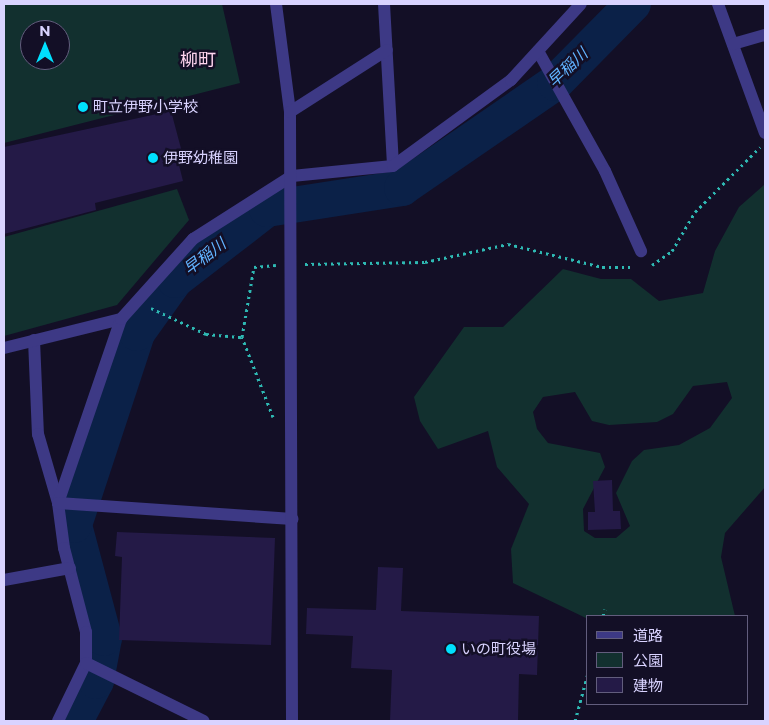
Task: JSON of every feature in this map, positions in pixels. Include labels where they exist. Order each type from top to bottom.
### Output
[{"type":"street","points":[[276,4],[290,112],[292,176],[292,721]]},
{"type":"street","points":[[384,4],[393,166]]},
{"type":"street","points":[[58,503],[121,319],[193,239],[292,176],[393,166],[511,80],[581,4]]},
{"type":"street","points":[[718,4],[765,133]]},
{"type":"street","points":[[733,44],[765,35]]},
{"type":"street","points":[[290,112],[387,50]]},
{"type":"street","points":[[538,51],[605,171],[641,250]]},
{"type":"street","points":[[4,348],[121,319]]},
{"type":"street","points":[[34,340],[38,434],[58,503],[70,568],[86,632],[86,663],[58,721]]},
{"type":"street","points":[[58,503],[292,519]]},
{"type":"street","points":[[4,580],[70,568]]},
{"type":"street","points":[[86,663],[204,721]]},
{"type":"path","points":[[649,266],[672,250],[695,212],[765,141]]},
{"type":"path","points":[[274,419],[242,337],[254,267],[292,264],[425,262],[508,244],[602,266],[640,266]]},
{"type":"path","points":[[137,302],[206,334],[242,337]]},
{"type":"path","points":[[603,615],[605,609]]},
{"type":"path","points":[[575,721],[586,681]]},
{"type":"green space","name":"町立伊野小学校","points":[[4,4],[222,4],[240,83],[4,143]]},
{"type":"green space","points":[[765,184],[765,487],[725,533],[721,557],[735,615],[586,615],[586,618],[513,583],[511,549],[529,504],[497,467],[488,431],[438,449],[420,421],[414,397],[464,327],[503,327],[563,269],[601,279],[631,279],[659,301],[703,293],[715,251],[739,207]],"holes":[[[727,382],[732,398],[710,428],[679,445],[644,450],[632,461],[616,493],[630,526],[616,538],[595,538],[584,531],[583,509],[605,467],[600,453],[548,443],[537,429],[533,412],[543,397],[575,392],[592,421],[609,425],[657,422],[673,414],[693,386]]]},
{"type":"green space","points":[[177,189],[189,220],[117,305],[4,336],[4,237]]},
{"type":"building","points":[[171,111],[183,156],[177,157],[183,181],[95,203],[96,210],[4,234],[4,147]]},
{"type":"building","points":[[612,480],[613,511],[620,511],[621,529],[588,530],[588,512],[595,512],[593,481]]},
{"type":"building","points":[[117,532],[275,538],[271,645],[119,640],[122,557],[115,556]]},
{"type":"building","points":[[378,567],[403,568],[401,611],[539,616],[537,675],[519,674],[518,721],[390,721],[392,670],[351,668],[353,636],[306,634],[307,608],[376,610]]},
{"type":"waterway","name":"早稲川","points":[[75,721],[96,681],[104,638],[74,525],[137,333],[175,280],[267,209],[402,188],[555,83],[633,4]]},
{"type":"place","name":"町立伊野小学校","points":[[83,107]]},
{"type":"place","name":"伊野幼稚園","points":[[153,158]]},
{"type":"place","name":"いの町役場","points":[[451,649]]},
{"type":"district","name":"柳町","points":[[198,60]]}]
